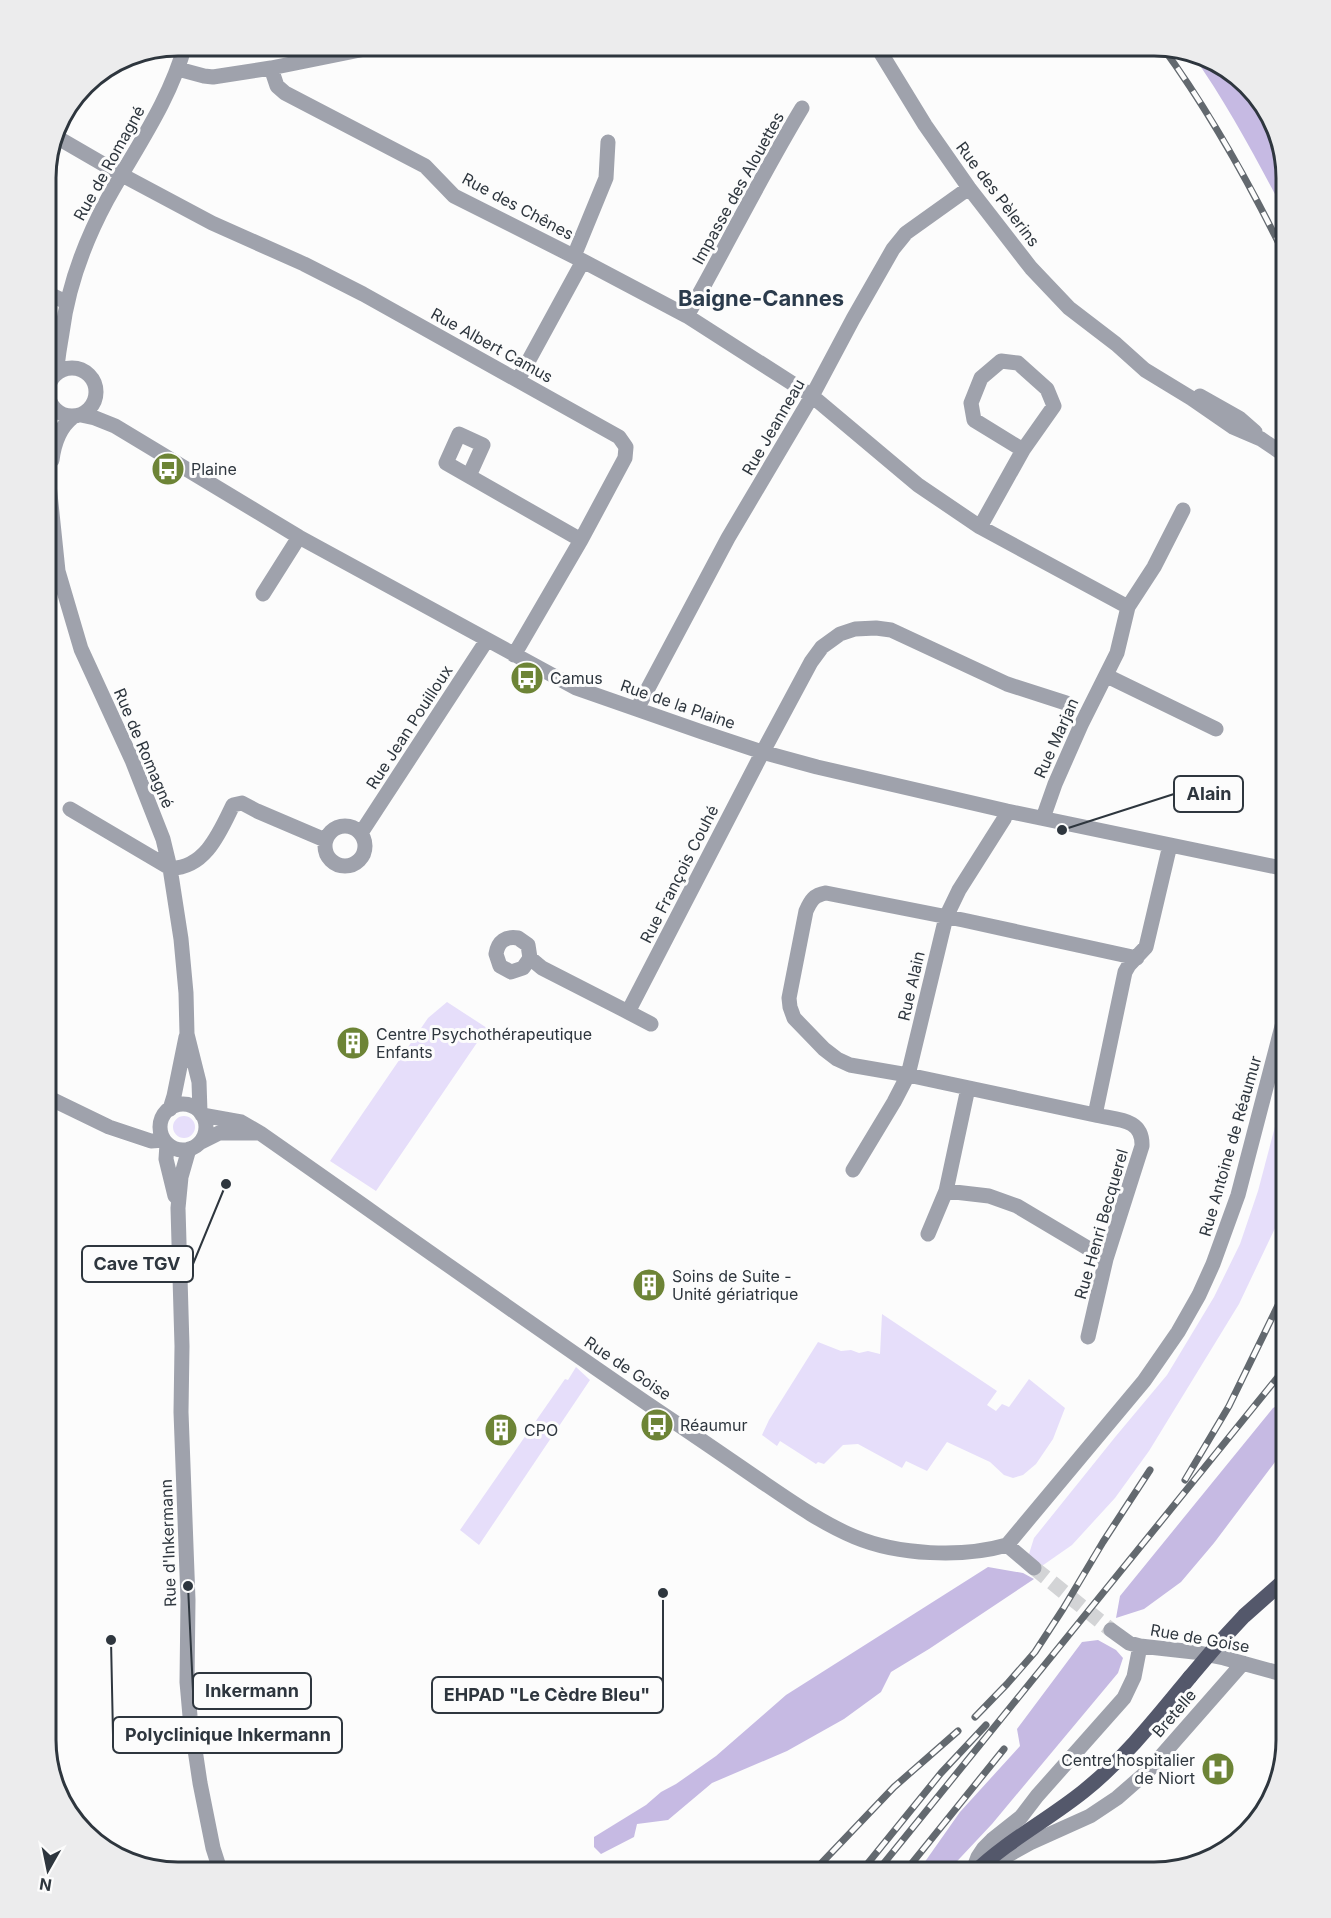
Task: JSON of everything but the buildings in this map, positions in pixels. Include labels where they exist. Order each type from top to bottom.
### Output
[{"type":"main road","points":[[987,1862],[1106,1772],[1138,1740],[1218,1644],[1244,1616],[1276,1588]]},
{"type":"street","name":"Rue de Romagné","points":[[56,359],[66,302],[79,260],[107,199],[123,175],[168,92],[182,56]]},
{"type":"street","points":[[178,69],[213,77],[271,68],[318,56]]},
{"type":"street","name":"Rue des Pèlerins","points":[[883,56],[925,125],[969,188],[1031,268],[1069,308],[1116,344],[1145,370],[1233,427],[1261,439],[1276,449]]},
{"type":"street","name":"Rue des Chênes","points":[[271,68],[277,86],[285,93],[425,166],[454,196],[687,316],[812,396],[918,485],[980,526],[1128,607]]},
{"type":"street","name":"Impasse des Alouettes","points":[[687,316],[745,207],[802,108]]},
{"type":"street","name":"Rue Albert Camus","points":[[62,140],[212,223],[304,264],[363,294],[619,437],[626,447],[626,458],[514,655]]},
{"type":"street","points":[[518,380],[578,258],[606,178],[608,142]]},
{"type":"street","name":"Rue Jeanneau","points":[[637,709],[728,538],[812,396],[893,249],[906,233],[969,188]]},
{"type":"street","points":[[56,297],[66,302]]},
{"type":"street","points":[[56,409],[60,414],[77,416],[88,410],[96,396],[93,381],[82,371],[69,353],[62,334]]},
{"type":"street","points":[[980,526],[1023,450],[1054,406],[1047,389],[1018,363],[1001,361],[981,378],[970,403],[974,420],[1023,450]]},
{"type":"street","points":[[56,373],[69,368],[82,371]]},
{"type":"street","name":"Rue de la Plaine","points":[[96,396],[102,409],[115,426]]},
{"type":"street","name":"Rue de Romagné","points":[[56,443],[66,422],[77,416]]},
{"type":"street","name":"Rue de la Plaine","points":[[77,416],[94,418],[115,426],[299,537],[576,688],[762,752],[874,781],[1276,867]]},
{"type":"street","points":[[469,476],[581,540]]},
{"type":"street","points":[[1128,607],[1154,567],[1183,510]]},
{"type":"street","points":[[263,594],[299,537]]},
{"type":"street","name":"Rue de Romagné","points":[[56,554],[58,571],[81,649],[132,760],[163,839],[181,939],[187,1034],[199,1082],[201,1113]]},
{"type":"street","name":"Rue Marjan","points":[[1043,818],[1055,784],[1092,702],[1118,653],[1128,607]]},
{"type":"street","name":"Rue François Couhé","points":[[628,1012],[811,662],[822,647],[840,634],[855,629],[891,630],[1007,684],[1066,703]]},
{"type":"street","name":"Rue Jean Pouilloux","points":[[361,832],[487,640]]},
{"type":"street","points":[[1107,676],[1216,729]]},
{"type":"street","points":[[69,809],[170,868],[190,865],[202,856],[218,836],[233,805],[242,803],[326,840]]},
{"type":"street","name":"Rue Alain","points":[[853,1170],[908,1075],[946,917],[959,890],[1007,811]]},
{"type":"street","points":[[338,826],[350,826],[361,832],[364,839],[364,853],[361,859],[349,866],[342,866],[330,860],[326,854],[326,840],[328,834],[338,826]]},
{"type":"street","points":[[1137,958],[826,893],[812,900],[806,911],[789,998],[790,1007],[794,1018],[824,1049],[850,1065],[1095,1115],[1125,972],[1129,965],[1137,958],[1146,947],[1170,845]]},
{"type":"street","points":[[530,958],[542,968],[651,1024]]},
{"type":"street","name":"Rue de Romagné","points":[[166,1114],[174,1096],[187,1034]]},
{"type":"street","name":"Rue Antoine de Réaumur","points":[[1007,1545],[1144,1382],[1178,1332],[1199,1295],[1238,1195],[1276,1049]]},
{"type":"street","points":[[928,1234],[946,1191],[968,1088]]},
{"type":"street","points":[[56,1101],[109,1127],[151,1141],[166,1142],[176,1149],[195,1145],[219,1132],[260,1133]]},
{"type":"street","points":[[123,1131],[141,1129],[182,1104],[189,1105],[201,1113],[206,1128],[195,1145]]},
{"type":"street","name":"Rue de Goise","points":[[201,1113],[241,1122],[260,1133],[794,1504],[843,1532],[873,1544],[902,1550],[956,1552],[993,1549],[1007,1545]]},
{"type":"street","points":[[166,1114],[160,1127],[166,1142]]},
{"type":"street","name":"Rue Henri Becquerel","points":[[1088,1337],[1106,1259],[1142,1146],[1143,1136],[1138,1127],[1131,1123],[1095,1115]]},
{"type":"street","name":"Rue d'Inkermann","points":[[166,1142],[165,1160],[178,1208]]},
{"type":"street","name":"Rue d'Inkermann","points":[[195,1145],[180,1178],[178,1208],[182,1346],[181,1412],[188,1600],[187,1682],[200,1783],[217,1862]]},
{"type":"street","points":[[946,1191],[989,1196],[1017,1206],[1106,1259]]},
{"type":"street","points":[[1007,1545],[1034,1568]]},
{"type":"street","name":"Rue de Goise","points":[[1111,1630],[1129,1642],[1140,1646],[1194,1652],[1276,1672]]},
{"type":"street","points":[[977,1862],[984,1848],[1021,1817],[1124,1698],[1134,1677],[1140,1646]]},
{"type":"street","name":"Bretelle","points":[[995,1862],[1090,1816],[1117,1798],[1149,1770],[1243,1663]]},
{"type":"shaded area","points":[[1199,65],[1221,76],[1240,91],[1259,117],[1271,146],[1276,178],[1276,196],[1230,113]]},
{"type":"shaded area","points":[[447,1002],[487,1028],[376,1191],[330,1161],[428,1018]]},
{"type":"shaded area","points":[[184,1116],[192,1119],[195,1127],[192,1135],[184,1138],[176,1135],[173,1127],[176,1119]]},
{"type":"shaded area","points":[[1276,1123],[1276,1226],[1239,1304],[1149,1451],[1115,1498],[1072,1545],[1039,1568],[1029,1554],[1034,1538],[1167,1375],[1214,1297],[1240,1244],[1258,1191]]},
{"type":"shaded area","points":[[882,1314],[997,1391],[987,1405],[996,1411],[1002,1404],[1009,1407],[1029,1379],[1065,1408],[1053,1439],[1036,1464],[1023,1475],[1013,1478],[1004,1475],[990,1462],[947,1442],[927,1471],[906,1461],[902,1468],[858,1444],[843,1445],[824,1464],[818,1462],[816,1464],[780,1441],[777,1446],[762,1435],[818,1342],[841,1351],[851,1350],[859,1353],[868,1351],[880,1354]]},
{"type":"shaded area","points":[[576,1367],[590,1380],[479,1545],[460,1530],[565,1379],[568,1380]]},
{"type":"shaded area","points":[[1276,1406],[1276,1461],[1214,1543],[1181,1582],[1144,1609],[1116,1618],[1120,1596]]},
{"type":"shaded area","points":[[988,1567],[1023,1573],[1034,1579],[891,1672],[881,1692],[844,1719],[787,1751],[712,1783],[668,1820],[637,1824],[634,1837],[601,1854],[594,1847],[594,1837],[646,1805],[661,1792],[716,1756],[786,1695]]},
{"type":"shaded area","points":[[1098,1640],[1116,1650],[1123,1658],[1118,1673],[992,1824],[956,1862],[925,1862],[960,1812],[1020,1746],[1017,1729],[1082,1642]]},
{"type":"tunnel","points":[[1034,1568],[1111,1630]]},
{"type":"railway","points":[[1169,57],[1228,149],[1276,238]]},
{"type":"railway","points":[[1185,1480],[1229,1406],[1276,1310]]},
{"type":"railway","points":[[885,1862],[1276,1379]]},
{"type":"railway","points":[[975,1717],[1035,1652],[1150,1470]]},
{"type":"railway","points":[[869,1862],[941,1773],[986,1725]]},
{"type":"railway","points":[[822,1862],[894,1787],[958,1731]]},
{"type":"railway","points":[[913,1862],[1004,1749]]},
{"type":"place","name":"Plaine","points":[[168,469]]},
{"type":"place","name":"Camus","points":[[527,678]]},
{"type":"place","name":"Alain","points":[[1062,830]]},
{"type":"place","name":"Centre Psychothérapeutique Enfants","points":[[353,1043]]},
{"type":"place","name":"Cave TGV","points":[[226,1184]]},
{"type":"place","name":"Soins de Suite - Unité gériatrique","points":[[649,1285]]},
{"type":"place","name":"Réaumur","points":[[657,1425]]},
{"type":"place","name":"CPO","points":[[501,1430]]},
{"type":"place","name":"Inkermann","points":[[188,1586]]},
{"type":"place","name":"EHPAD \"Le Cèdre Bleu\"","points":[[663,1593]]},
{"type":"place","name":"Polyclinique Inkermann","points":[[111,1640]]},
{"type":"place","name":"Centre hospitalier de Niort","points":[[1218,1769]]},
{"type":"district","name":"Baigne-Cannes","points":[[761,298]]}]
